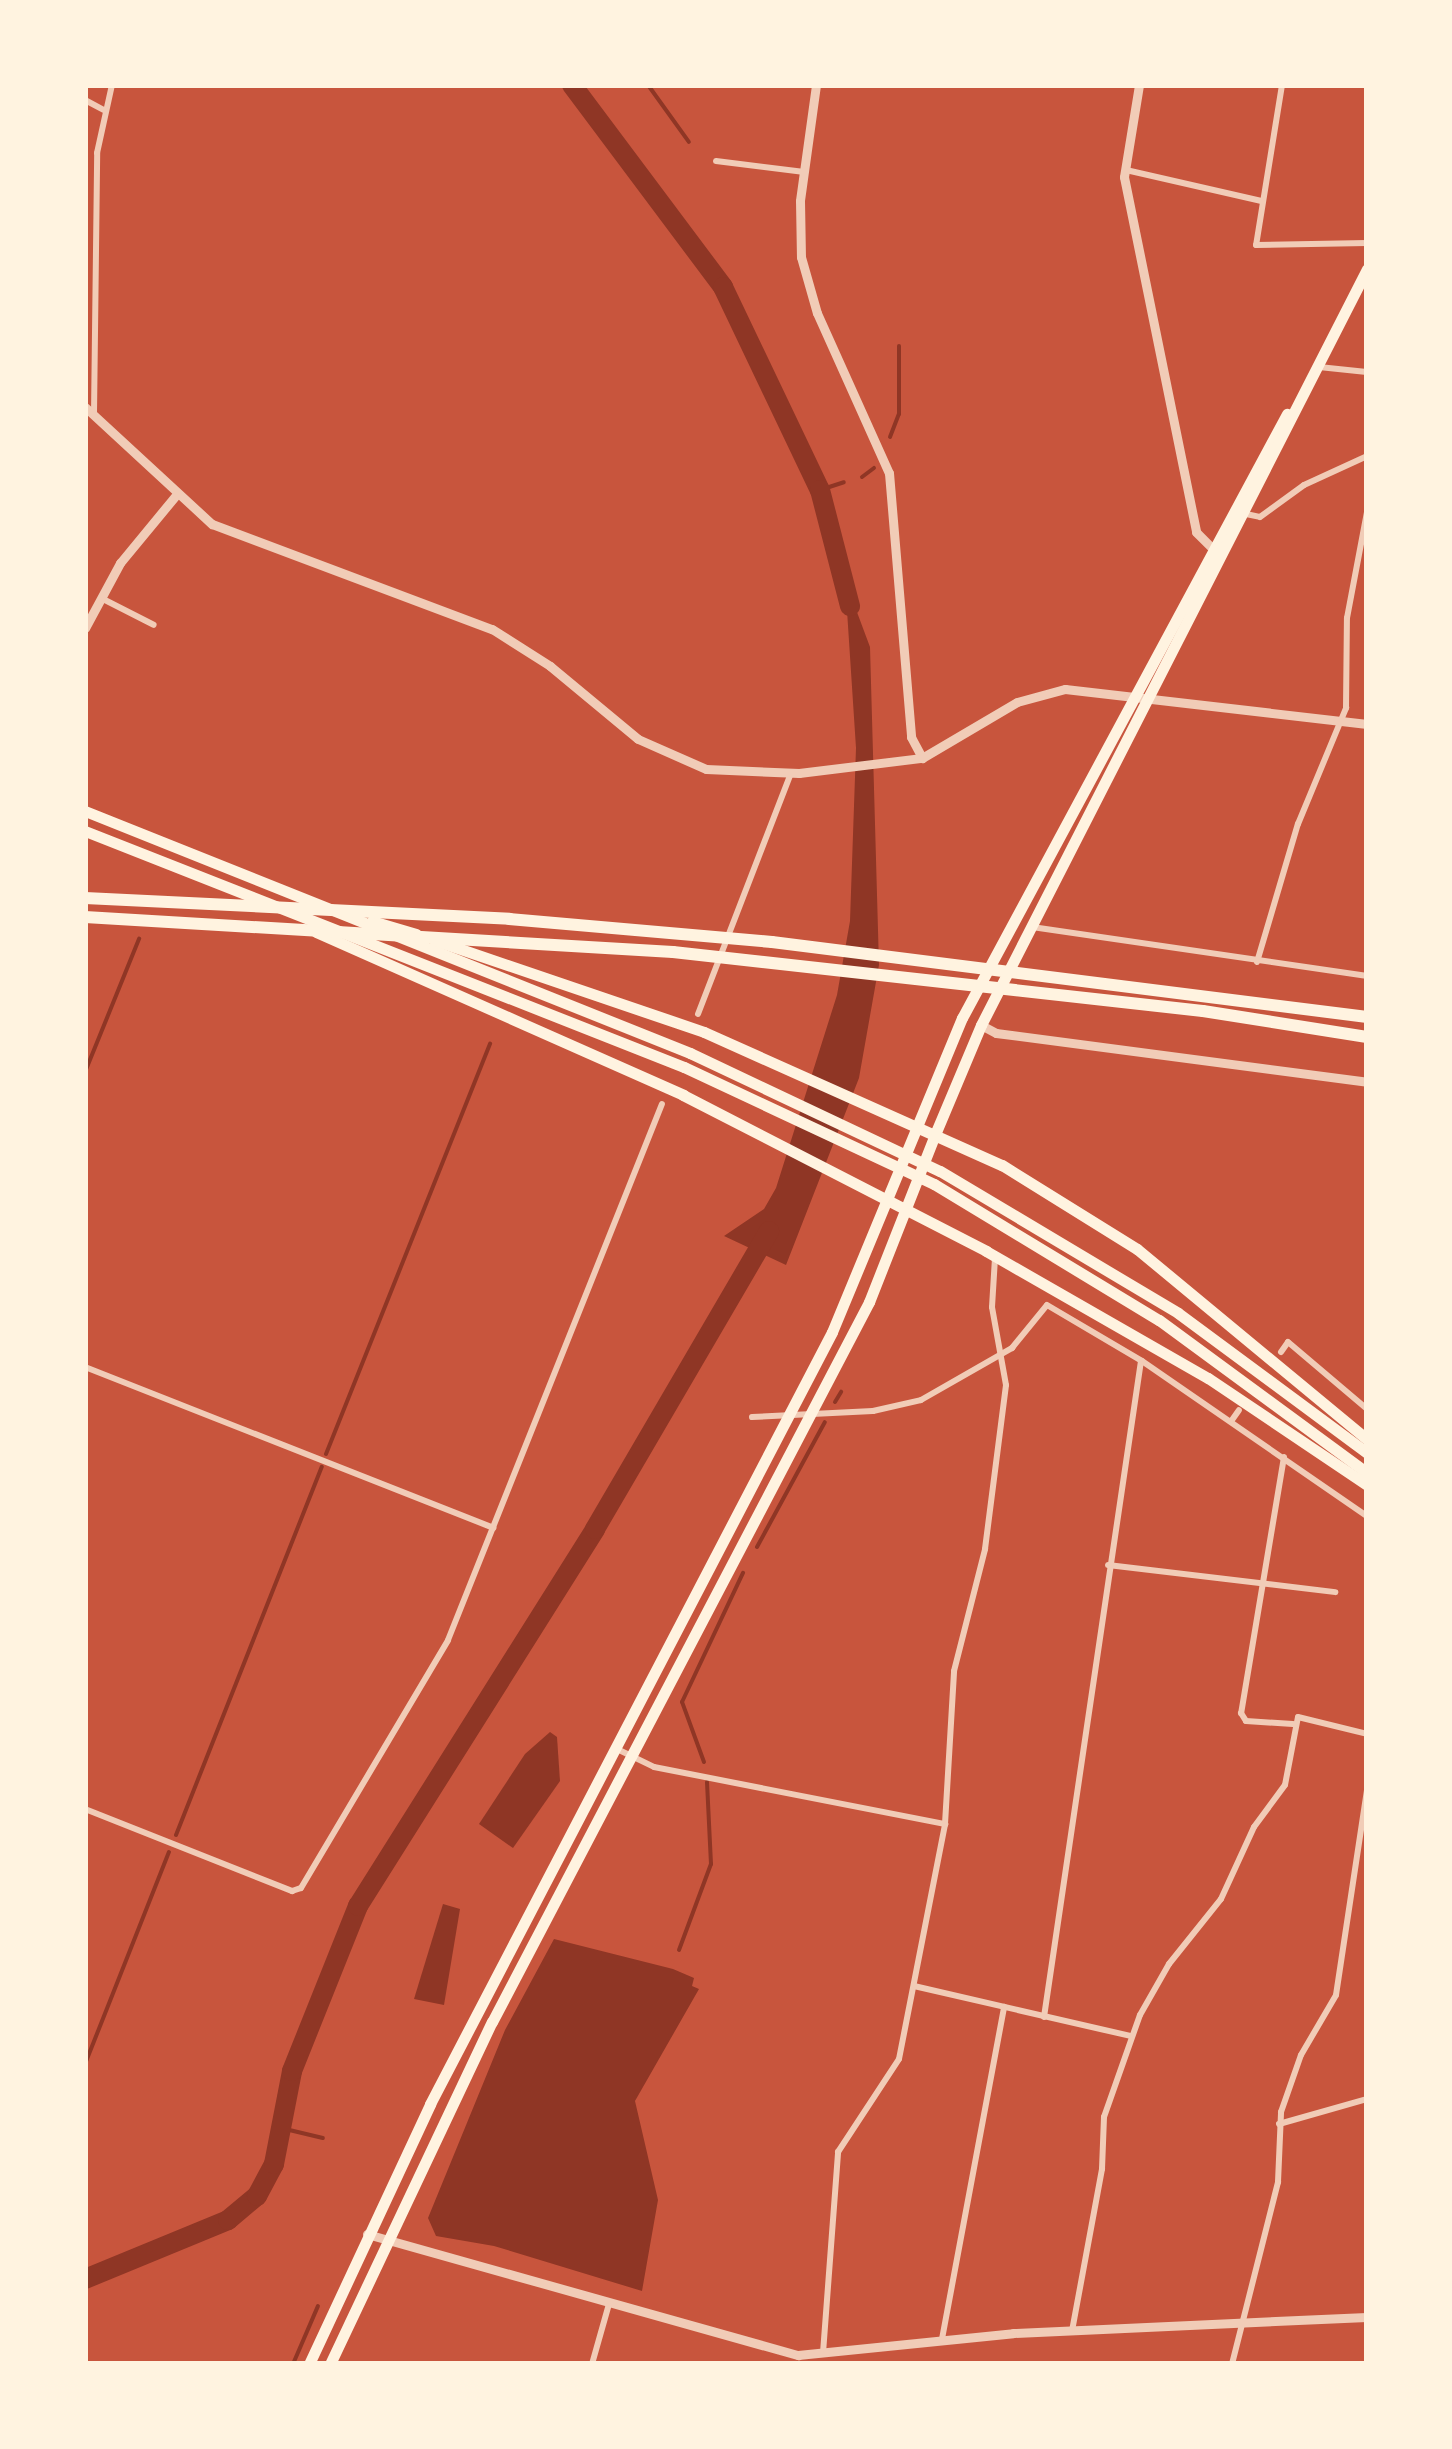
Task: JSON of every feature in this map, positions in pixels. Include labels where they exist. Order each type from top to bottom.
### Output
[{"type":"highway","points":[[85,898],[509,919],[1040,971],[1367,1015]]},
{"type":"highway","points":[[85,917],[596,945],[1030,990],[1367,1037]]},
{"type":"main road","points":[[308,2364],[367,2234],[790,1414],[889,1201],[962,1018],[1210,546],[1301,394],[1367,269]]},
{"type":"main road","points":[[330,2364],[384,2239],[812,1412],[907,1210],[981,1025],[1246,514],[1301,394]]},
{"type":"main road","points":[[85,811],[774,1090],[940,1170],[1178,1313],[1367,1453]]},
{"type":"main road","points":[[85,831],[769,1105],[934,1184],[1159,1320],[1367,1473]]},
{"type":"main road","points":[[250,899],[758,1133],[907,1210],[1208,1378],[1367,1486]]},
{"type":"main road","points":[[338,914],[394,926],[782,1064],[936,1132],[1034,1182],[1137,1249],[1367,1439]]},
{"type":"street","points":[[112,85],[104,110],[92,266],[90,410],[176,495],[236,536],[516,641],[638,738],[677,760],[719,772],[791,773],[922,758],[1045,691],[1152,696],[1367,724]]},
{"type":"street","points":[[816,85],[804,172],[804,274],[884,453],[894,491],[907,702],[911,737],[922,758]]},
{"type":"street","points":[[1139,85],[1124,170],[1196,532],[1210,546]]},
{"type":"street","points":[[1282,85],[1256,245],[1367,244]]},
{"type":"street","points":[[85,100],[104,110]]},
{"type":"street","points":[[716,161],[804,172]]},
{"type":"street","points":[[1124,170],[1261,201]]},
{"type":"street","points":[[1316,366],[1367,372]]},
{"type":"street","points":[[1246,514],[1260,517],[1304,485],[1367,456]]},
{"type":"street","points":[[85,628],[137,538],[176,495]]},
{"type":"street","points":[[1257,962],[1298,824],[1342,720],[1346,618],[1367,512]]},
{"type":"street","points":[[100,597],[154,624]]},
{"type":"street","points":[[698,1014],[791,773]]},
{"type":"street","points":[[1031,926],[1367,976]]},
{"type":"street","points":[[981,1025],[996,1032],[1367,1082]]},
{"type":"street","points":[[85,1809],[298,1891],[436,1666],[662,1104]]},
{"type":"street","points":[[822,2358],[838,2152],[899,2060],[945,1824],[954,1671],[984,1549],[1006,1385],[992,1307],[995,1258]]},
{"type":"street","points":[[752,1417],[901,1407],[1002,1355],[1047,1305],[1232,1420],[1367,1516]]},
{"type":"street","points":[[1281,1352],[1288,1342],[1367,1409]]},
{"type":"street","points":[[1044,2017],[1108,1566],[1142,1361]]},
{"type":"street","points":[[85,1367],[493,1528]]},
{"type":"street","points":[[1232,1420],[1240,1410]]},
{"type":"street","points":[[1284,1457],[1242,1718],[1293,1724]]},
{"type":"street","points":[[1108,1566],[1260,1588],[1335,1592]]},
{"type":"street","points":[[1072,2330],[1102,2169],[1104,2118],[1130,2036],[1169,1964],[1221,1899],[1254,1827],[1285,1784],[1293,1724],[1304,1714],[1367,1734]]},
{"type":"street","points":[[618,1749],[633,1758],[945,1824]]},
{"type":"street","points":[[1232,2364],[1278,2182],[1278,2124],[1295,2067],[1336,1996],[1367,1789]]},
{"type":"street","points":[[914,1986],[1130,2036]]},
{"type":"street","points":[[942,2338],[1004,2007]]},
{"type":"street","points":[[1278,2124],[1367,2098]]},
{"type":"street","points":[[367,2234],[764,2350],[822,2358],[942,2338],[1367,2317]]},
{"type":"street","points":[[592,2364],[609,2304]]},
{"type":"shaded area","points":[[845,580],[870,647],[879,965],[859,1078],[786,1265],[724,1236],[764,1209],[776,1188],[837,995],[850,921],[856,748]]},
{"type":"shaded area","points":[[550,1732],[557,1737],[560,1781],[513,1848],[479,1824],[525,1754]]},
{"type":"shaded area","points":[[443,1904],[460,1909],[444,2005],[414,1999]]},
{"type":"shaded area","points":[[554,1939],[673,1969],[694,1978],[692,1986],[699,1989],[635,2101],[658,2200],[642,2291],[494,2246],[436,2236],[428,2218],[505,2030]]},
{"type":"waterway","points":[[572,85],[723,287],[820,490],[850,606]]},
{"type":"waterway","points":[[648,85],[689,142]]},
{"type":"waterway","points":[[890,437],[899,414],[899,346]]},
{"type":"waterway","points":[[862,477],[874,468]]},
{"type":"waterway","points":[[820,490],[844,482]]},
{"type":"waterway","points":[[85,1072],[139,939]]},
{"type":"waterway","points":[[326,1454],[490,1044]]},
{"type":"waterway","points":[[85,2279],[228,2220],[257,2196],[274,2164],[292,2071],[358,1906],[595,1529],[769,1231]]},
{"type":"waterway","points":[[835,1402],[841,1392]]},
{"type":"waterway","points":[[757,1547],[825,1422]]},
{"type":"waterway","points":[[176,1835],[322,1467]]},
{"type":"waterway","points":[[704,1762],[682,1702],[743,1573]]},
{"type":"waterway","points":[[679,1950],[711,1864],[707,1782]]},
{"type":"waterway","points":[[85,2064],[169,1852]]},
{"type":"waterway","points":[[281,2128],[323,2138]]},
{"type":"waterway","points":[[293,2364],[318,2306]]}]
